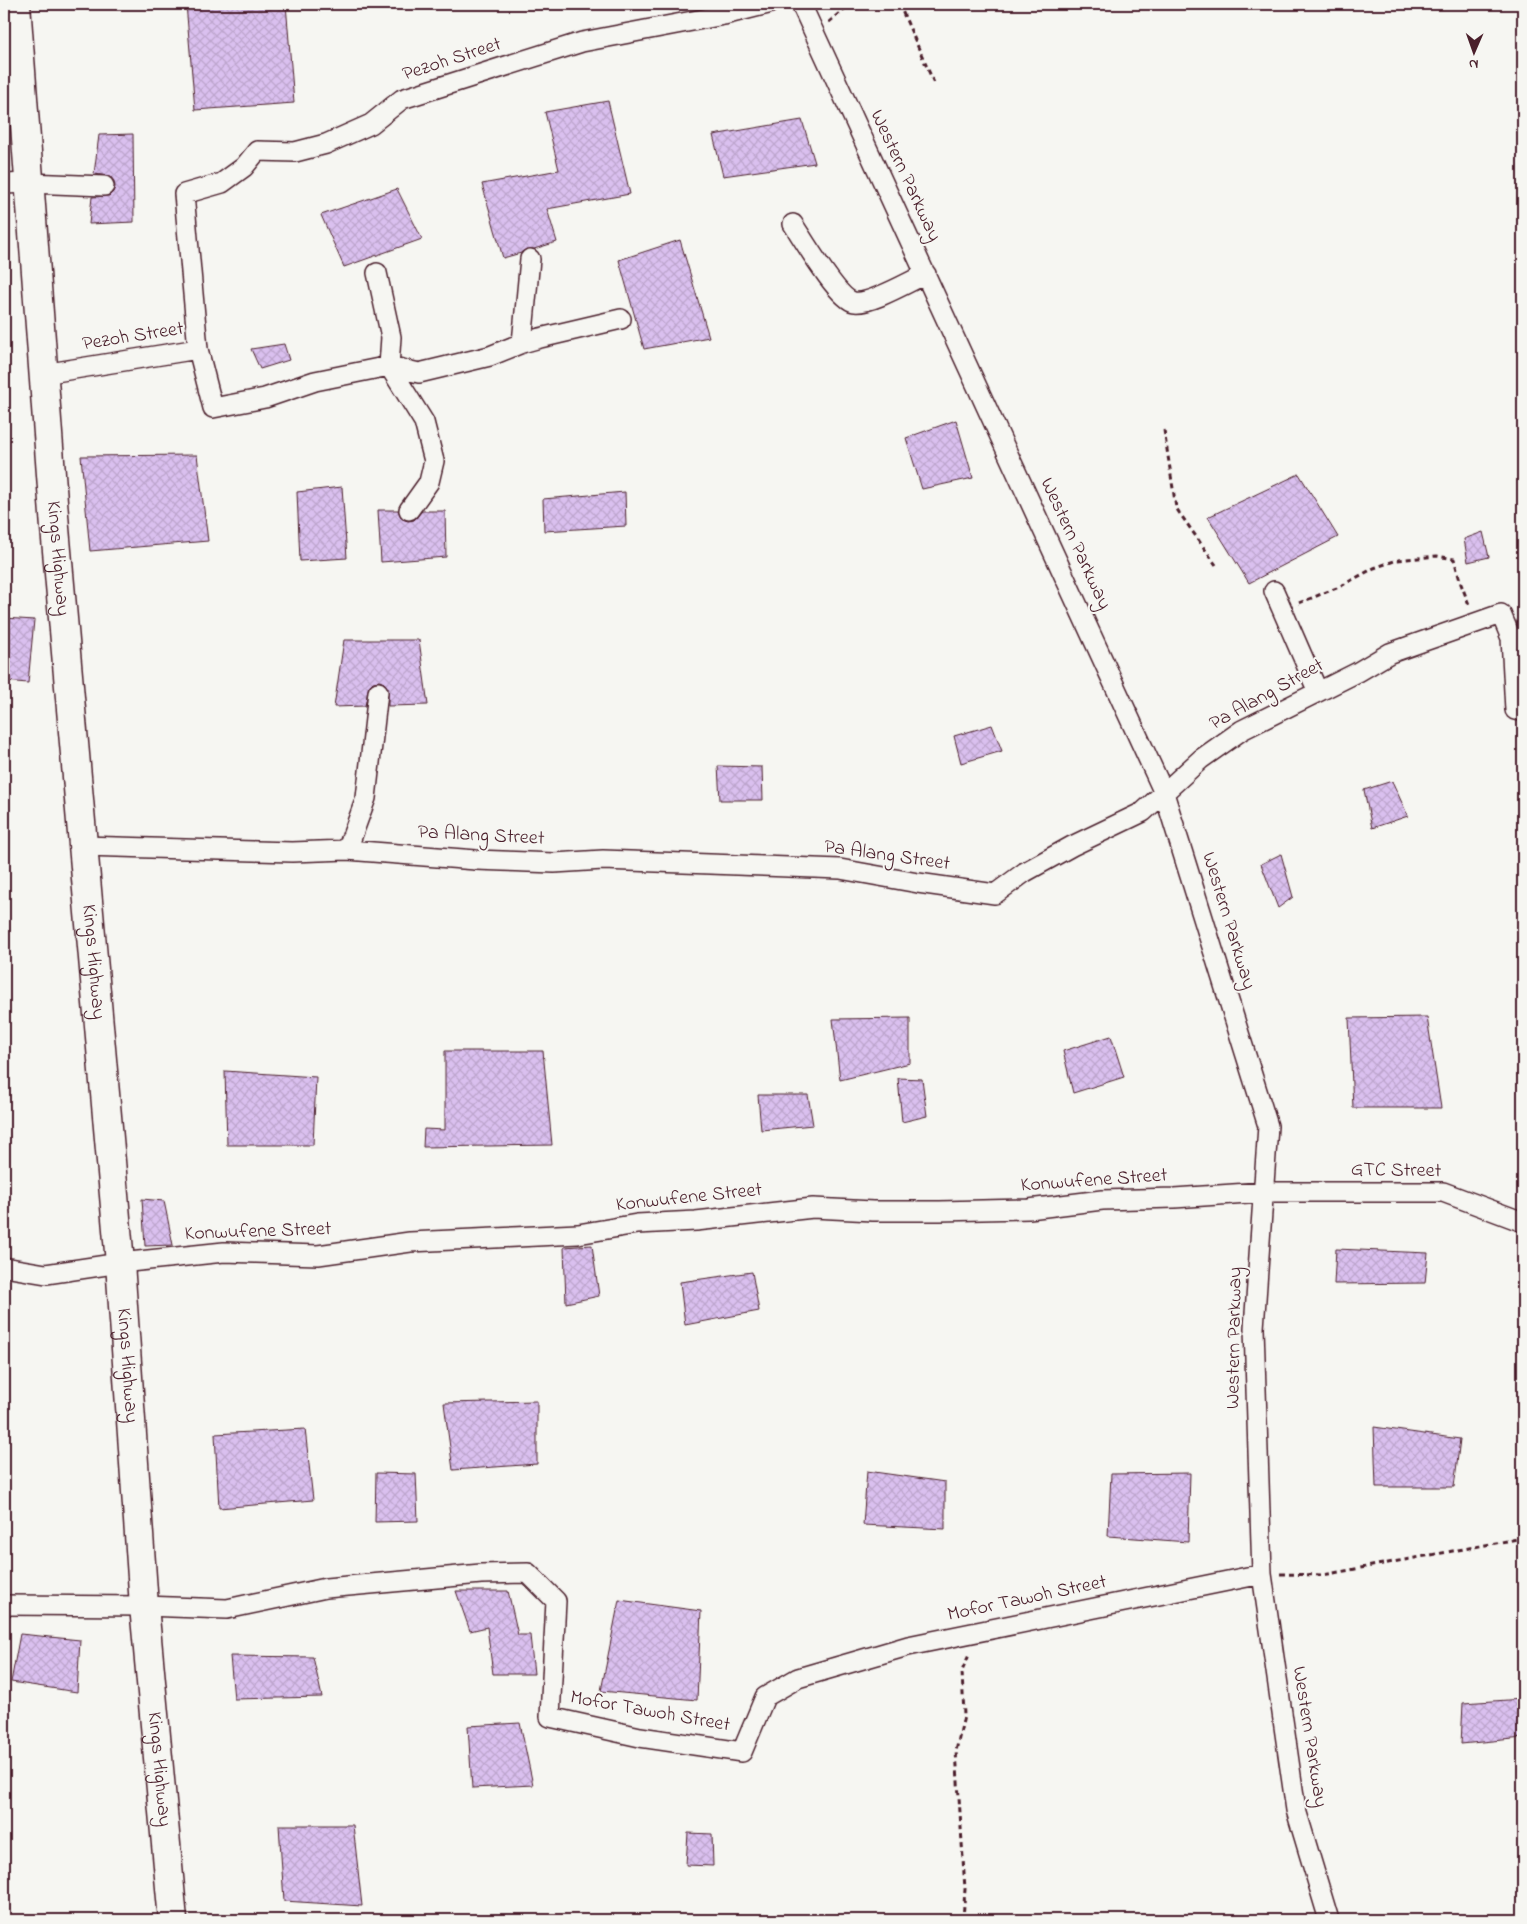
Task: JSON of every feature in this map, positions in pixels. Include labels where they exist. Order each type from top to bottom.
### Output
[{"type":"street","name":"Kings Highway","points":[[16,4],[16,184],[43,374],[120,1263],[144,1606],[173,1920]]},
{"type":"street","name":"Pezoh Street","points":[[43,374],[198,350],[184,194],[222,183],[244,166],[257,151],[295,152],[326,144],[371,124],[402,99],[582,42],[724,15],[768,4]]},
{"type":"street","name":"Western Parkway","points":[[801,4],[1164,793],[1268,1126],[1254,1328],[1262,1574],[1296,1810],[1329,1920]]},
{"type":"street","points":[[16,184],[104,186]]},
{"type":"street","points":[[793,224],[837,289],[850,300],[856,302],[873,299],[926,274]]},
{"type":"street","points":[[522,343],[530,259]]},
{"type":"street","points":[[376,273],[391,337],[389,366],[424,422],[434,462],[429,482],[409,510]]},
{"type":"street","points":[[198,350],[213,408],[265,398],[314,381],[389,366],[419,373],[490,356],[522,343],[621,319]]},
{"type":"street","points":[[1274,592],[1318,692]]},
{"type":"street","name":"Pa Alang Street","points":[[83,846],[292,852],[347,850],[476,860],[554,862],[603,860],[840,869],[995,894],[1025,872],[1064,850],[1144,812],[1201,759],[1242,730],[1358,672],[1390,653],[1501,614],[1511,638],[1515,710],[1523,711]]},
{"type":"street","points":[[347,850],[366,798],[378,692]]},
{"type":"street","name":"GTC Street","points":[[1264,1192],[1443,1192],[1523,1222]]},
{"type":"street","name":"Konwufene Street","points":[[4,1267],[46,1274],[120,1263],[224,1252],[318,1256],[410,1242],[578,1234],[637,1224],[696,1221],[813,1208],[873,1211],[1029,1209],[1102,1200],[1174,1198],[1264,1192]]},
{"type":"street","name":"Mofor Tawoh Street","points":[[144,1606],[227,1609],[326,1588],[481,1574],[528,1573],[556,1601],[550,1717],[640,1737],[742,1752],[765,1697],[798,1678],[908,1646],[1262,1574]]},
{"type":"street","points":[[4,1604],[144,1606]]},
{"type":"path","points":[[815,34],[850,4]]},
{"type":"path","points":[[899,4],[934,83]]},
{"type":"path","points":[[1164,430],[1176,508],[1216,565]]},
{"type":"path","points":[[1282,610],[1340,587],[1374,568],[1396,560],[1437,556],[1454,559],[1473,616],[1471,624]]},
{"type":"path","points":[[1262,1574],[1323,1575],[1523,1538]]},
{"type":"path","points":[[963,1920],[965,1890],[956,1751],[964,1716],[962,1672],[969,1655]]},
{"type":"building","points":[[186,4],[286,4],[294,103],[195,110]]},
{"type":"building","points":[[608,101],[630,194],[547,209],[557,242],[534,249],[526,249],[521,253],[503,258],[482,184],[559,170],[545,112]]},
{"type":"building","points":[[802,120],[815,163],[723,176],[713,135]]},
{"type":"building","points":[[133,134],[134,222],[89,224],[92,197],[109,196],[115,187],[114,181],[110,176],[94,174],[99,135]]},
{"type":"building","points":[[397,189],[422,239],[344,267],[321,215]]},
{"type":"building","points":[[680,240],[709,337],[644,349],[619,260]]},
{"type":"building","points":[[284,344],[289,360],[260,369],[251,349]]},
{"type":"building","points":[[956,420],[973,478],[922,489],[906,438]]},
{"type":"building","points":[[197,455],[208,541],[90,551],[81,456]]},
{"type":"building","points":[[1299,474],[1338,537],[1249,583],[1208,517]]},
{"type":"building","points":[[342,487],[347,558],[300,561],[297,492]]},
{"type":"building","points":[[625,492],[626,526],[544,531],[543,499]]},
{"type":"building","points":[[378,510],[398,510],[402,519],[408,521],[414,520],[422,511],[445,511],[446,557],[381,562]]},
{"type":"building","points":[[1483,532],[1489,557],[1468,562],[1464,539]]},
{"type":"building","points":[[4,618],[34,620],[28,683],[4,681]]},
{"type":"building","points":[[344,640],[419,640],[428,705],[388,706],[388,688],[379,681],[373,682],[369,686],[365,706],[334,707]]},
{"type":"building","points":[[992,725],[1002,751],[961,763],[954,736]]},
{"type":"building","points":[[718,766],[762,767],[763,800],[720,800]]},
{"type":"building","points":[[1392,781],[1408,816],[1372,828],[1364,790]]},
{"type":"building","points":[[1281,854],[1293,897],[1278,908],[1261,864]]},
{"type":"building","points":[[1427,1017],[1441,1108],[1353,1108],[1349,1018]]},
{"type":"building","points":[[910,1018],[910,1063],[840,1080],[833,1019]]},
{"type":"building","points":[[1111,1036],[1124,1077],[1073,1093],[1063,1051]]},
{"type":"building","points":[[445,1051],[543,1051],[552,1145],[423,1147],[424,1129],[445,1130]]},
{"type":"building","points":[[225,1071],[316,1077],[313,1145],[227,1145]]},
{"type":"building","points":[[898,1078],[922,1079],[927,1116],[902,1122]]},
{"type":"building","points":[[758,1095],[808,1095],[813,1125],[761,1130]]},
{"type":"building","points":[[142,1199],[164,1201],[173,1245],[145,1246]]},
{"type":"building","points":[[592,1245],[599,1296],[566,1303],[564,1247]]},
{"type":"building","points":[[1336,1249],[1428,1253],[1425,1283],[1334,1284]]},
{"type":"building","points":[[752,1272],[759,1311],[685,1325],[680,1282]]},
{"type":"building","points":[[537,1401],[537,1464],[453,1470],[444,1403]]},
{"type":"building","points":[[1374,1427],[1460,1439],[1454,1487],[1376,1487]]},
{"type":"building","points":[[305,1429],[313,1500],[219,1508],[215,1434]]},
{"type":"building","points":[[867,1471],[945,1482],[945,1529],[863,1525]]},
{"type":"building","points":[[376,1473],[416,1474],[418,1521],[375,1522]]},
{"type":"building","points":[[1190,1473],[1188,1542],[1108,1536],[1111,1474]]},
{"type":"building","points":[[456,1591],[508,1591],[518,1635],[530,1635],[534,1674],[493,1674],[487,1627],[470,1631]]},
{"type":"building","points":[[619,1600],[701,1611],[697,1700],[601,1691]]},
{"type":"building","points":[[20,1634],[80,1640],[77,1692],[11,1682]]},
{"type":"building","points":[[230,1656],[313,1657],[322,1697],[234,1699]]},
{"type":"building","points":[[1523,1699],[1523,1738],[1461,1744],[1463,1703]]},
{"type":"building","points":[[520,1723],[533,1785],[472,1788],[468,1726]]},
{"type":"building","points":[[279,1825],[353,1825],[362,1906],[284,1901]]},
{"type":"building","points":[[688,1833],[712,1834],[713,1866],[686,1865]]}]
